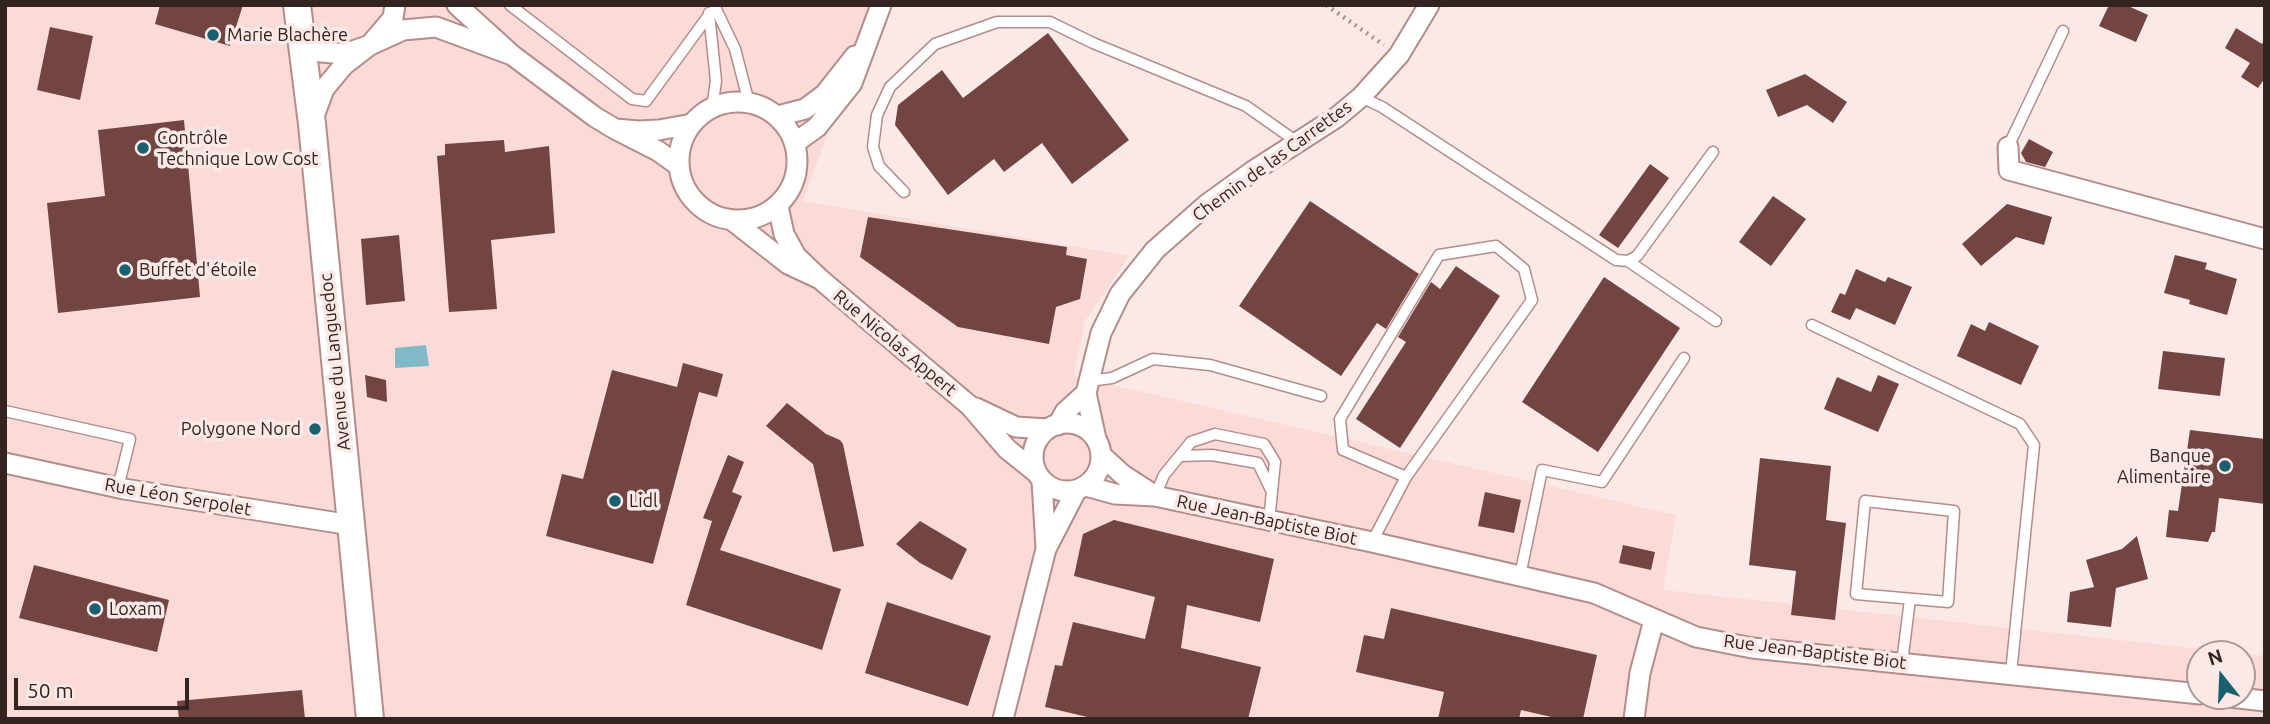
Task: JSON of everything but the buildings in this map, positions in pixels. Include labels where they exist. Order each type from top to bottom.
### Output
[{"type":"main road","name":"Avenue du Languedoc","points":[[297,5],[312,124],[370,719]]},
{"type":"street","points":[[312,124],[324,89],[344,65],[370,45],[393,18],[395,5]]},
{"type":"street","points":[[457,5],[512,55],[595,117],[658,151],[679,166]]},
{"type":"street","points":[[795,143],[817,127],[852,83],[881,5]]},
{"type":"street","name":"Chemin de las Carrettes","points":[[1099,447],[1087,387],[1101,333],[1120,294],[1155,250],[1206,205],[1337,117],[1361,97],[1399,55],[1429,5]]},
{"type":"street","points":[[301,43],[321,52],[344,54],[403,30],[436,27],[512,55]]},
{"type":"street","points":[[778,116],[805,109],[825,94],[866,40]]},
{"type":"street","points":[[749,103],[778,116],[795,143],[798,166],[791,188],[778,206],[756,218],[733,221],[710,215],[692,200],[680,180],[678,157],[684,134],[699,116],[719,104],[749,103]]},
{"type":"street","points":[[615,129],[659,130],[692,124]]},
{"type":"street","points":[[2008,147],[2009,170],[2265,239]]},
{"type":"street","name":"Rue Nicolas Appert","points":[[778,206],[784,234],[796,256],[970,405],[1007,449],[1040,477]]},
{"type":"street","name":"Rue Nicolas Appert","points":[[733,221],[788,264],[820,279]]},
{"type":"street","name":"Chemin de las Carrettes","points":[[1053,427],[1087,387]]},
{"type":"street","name":"Rue Nicolas Appert","points":[[970,405],[1016,427],[1053,427]]},
{"type":"street","points":[[1003,719],[1046,549],[1081,488],[1097,473],[1099,447],[1089,431],[1079,425],[1069,423],[1053,427],[1035,444],[1033,454],[1040,477],[1046,549]]},
{"type":"street","name":"Rue Jean-Baptiste Biot","points":[[1099,447],[1123,475],[1155,496]]},
{"type":"street","name":"Rue Léon Serpolet","points":[[5,463],[118,488],[351,525]]},
{"type":"street","points":[[1040,477],[1061,491],[1081,488]]},
{"type":"street","name":"Rue Jean-Baptiste Biot","points":[[1081,488],[1115,494],[1155,496],[1594,593],[1696,636],[1752,648],[2186,692]]},
{"type":"street","points":[[1634,719],[1642,662],[1654,620]]},
{"type":"lane","points":[[510,5],[632,99],[646,101],[711,8]]},
{"type":"lane","points":[[711,8],[735,49],[749,103]]},
{"type":"lane","points":[[711,8],[716,81],[712,108]]},
{"type":"lane","points":[[904,192],[879,166],[873,146],[877,115],[890,87],[935,44],[997,22],[1050,22],[1093,43],[1246,106],[1297,142]]},
{"type":"lane","points":[[2008,147],[2063,31]]},
{"type":"lane","points":[[1361,97],[1382,107],[1616,260],[1628,261],[1716,321]]},
{"type":"lane","points":[[1628,261],[1637,256],[1713,152]]},
{"type":"lane","points":[[1372,542],[1406,477],[1532,300],[1524,269],[1496,246],[1439,255],[1339,419],[1343,450],[1406,477]]},
{"type":"lane","points":[[1812,325],[2020,424],[2034,445],[2011,673]]},
{"type":"lane","points":[[1520,576],[1542,470],[1602,482],[1684,358]]},
{"type":"lane","points":[[1087,387],[1153,359],[1210,365],[1321,396]]},
{"type":"lane","points":[[5,411],[130,439],[118,488]]},
{"type":"lane","points":[[1155,496],[1164,475],[1191,442],[1215,434],[1264,444],[1275,462],[1269,521]]},
{"type":"lane","points":[[1180,456],[1212,455],[1258,463],[1272,492]]},
{"type":"lane","points":[[1865,501],[1954,511],[1948,602],[1910,599],[1856,594],[1865,501]]},
{"type":"lane","points":[[1902,663],[1910,599]]},
{"type":"path","points":[[1326,5],[1399,55]]},
{"type":"shaded area","points":[[5,5],[875,5],[803,201],[1129,256],[1085,321],[1074,376],[1676,515],[1663,590],[2186,647],[2186,710],[2256,710],[2256,655],[2265,656],[2265,719],[5,719]]},
{"type":"water","points":[[426,345],[429,366],[395,368],[395,348]]},
{"type":"place","name":"Marie Blachère","points":[[213,35]]},
{"type":"place","name":"Contrôle Technique Low Cost","points":[[143,148]]},
{"type":"place","name":"Buffet d'étoile","points":[[125,270]]},
{"type":"place","name":"Polygone Nord","points":[[315,429]]},
{"type":"place","name":"Banque Alimentaire","points":[[2225,466]]},
{"type":"place","name":"Lidl","points":[[615,501]]},
{"type":"place","name":"Loxam","points":[[95,609]]}]
